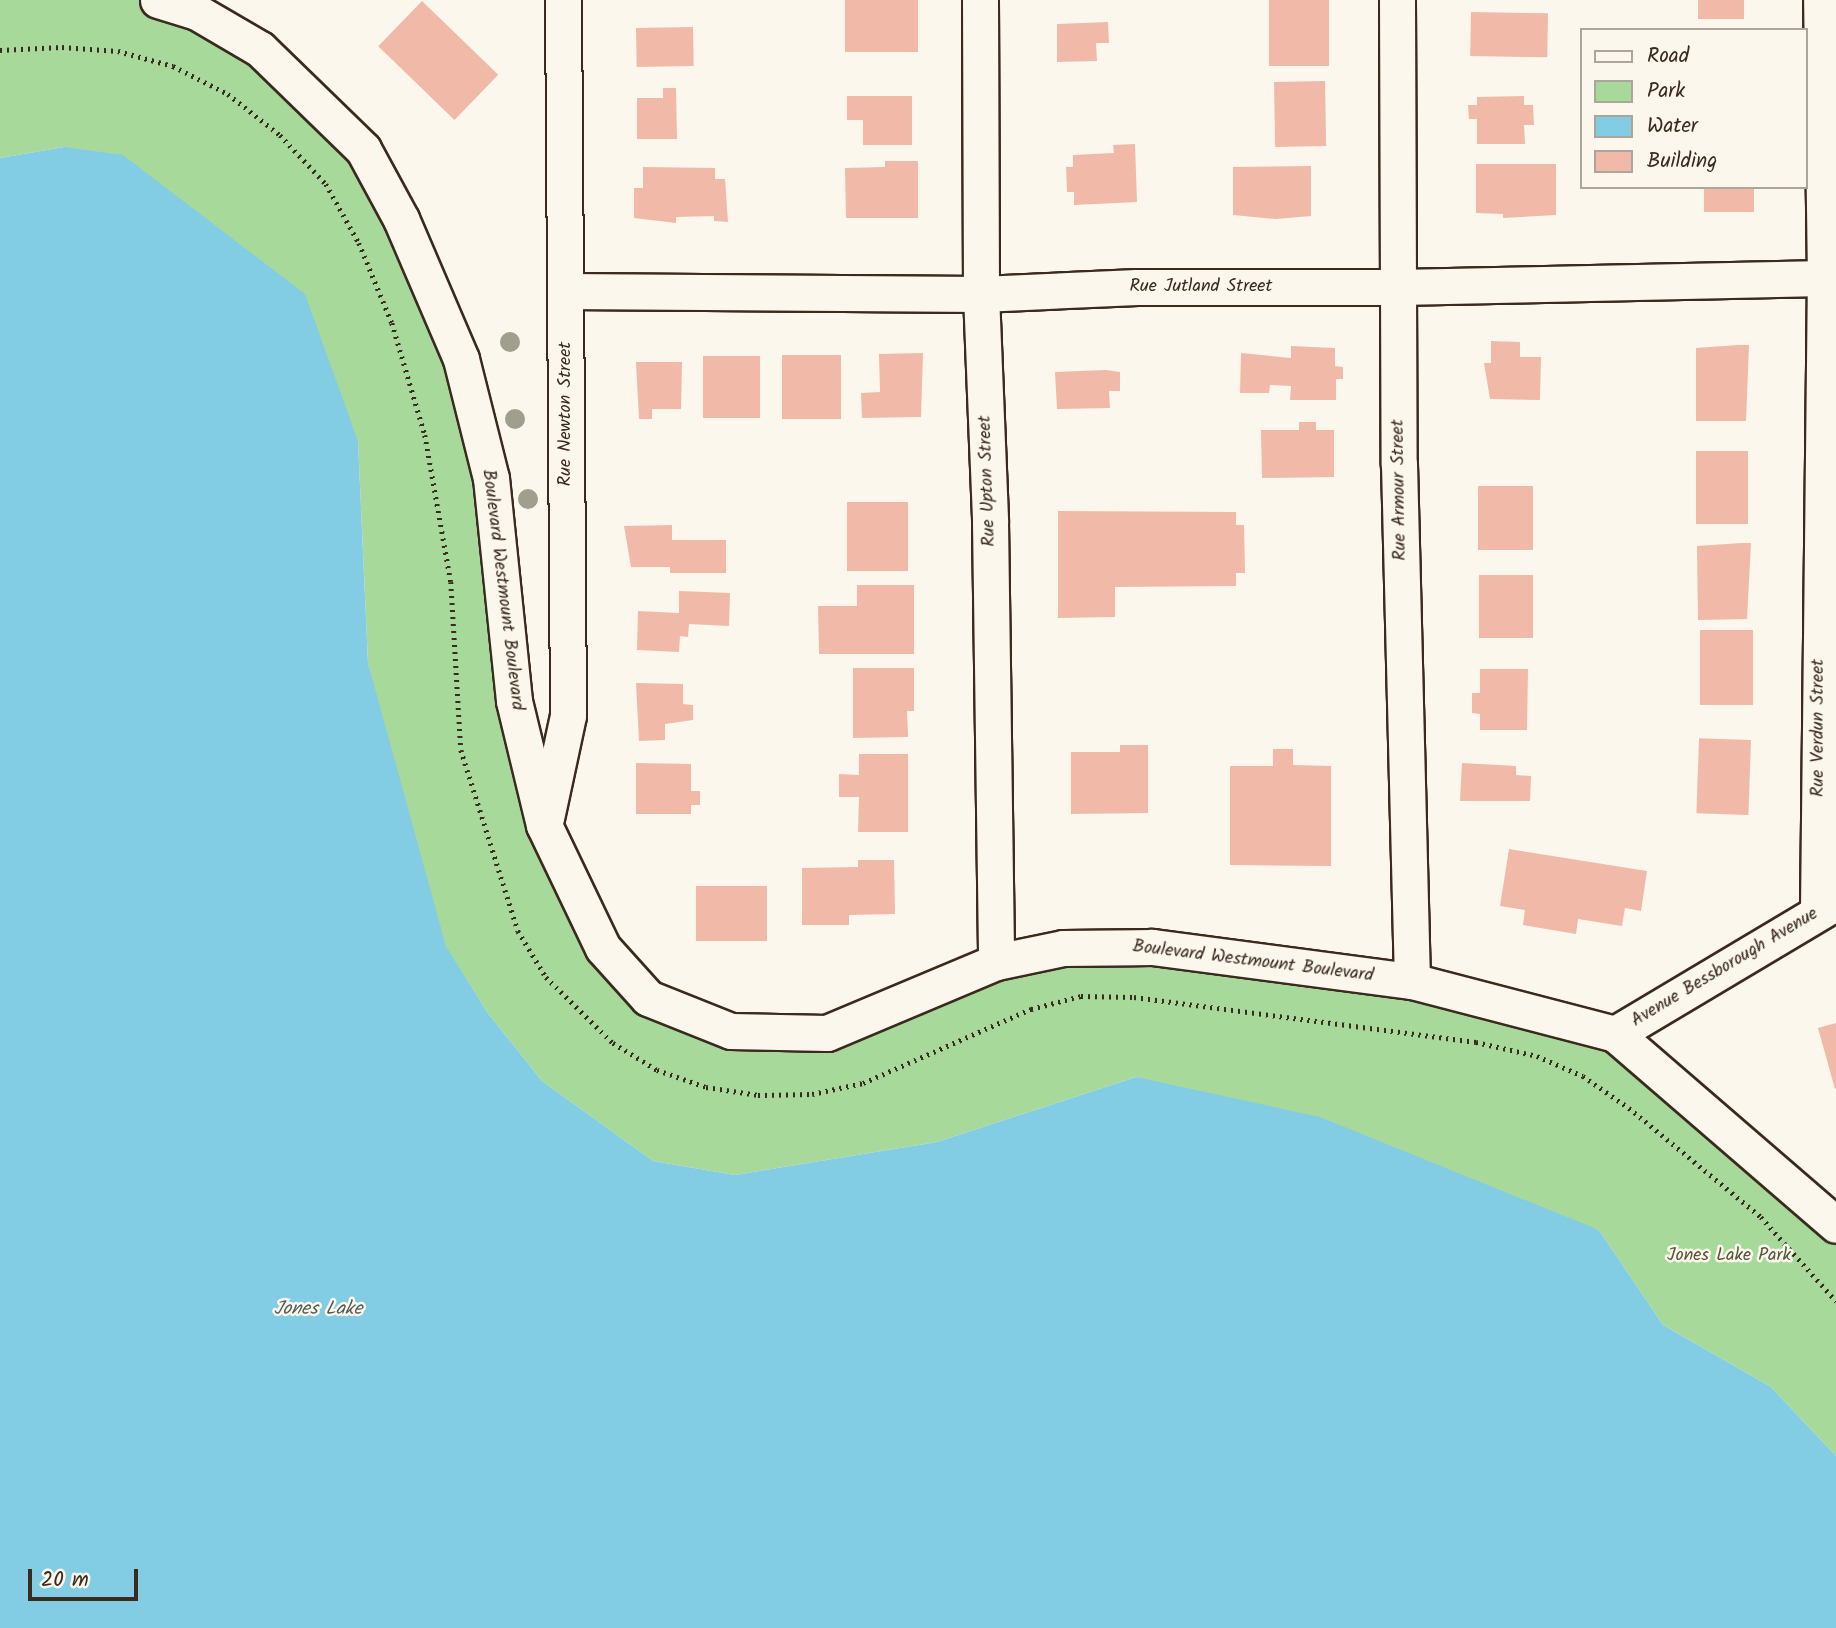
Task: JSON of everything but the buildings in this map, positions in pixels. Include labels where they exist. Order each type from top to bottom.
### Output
[{"type":"street","name":"Boulevard Westmount Boulevard","points":[[158,0],[195,11],[260,49],[363,149],[401,219],[461,359],[491,478],[514,701],[544,825],[603,948],[648,998],[731,1031],[827,1033],[996,962],[1063,948],[1152,947],[1412,981],[1615,1034],[1836,1225]]},
{"type":"street","name":"Rue Newton Street","points":[[544,825],[568,715],[563,0]]},
{"type":"street","name":"Rue Upton Street","points":[[980,0],[981,294],[990,522],[996,962]]},
{"type":"street","name":"Rue Armour Street","points":[[1397,0],[1398,287],[1412,981]]},
{"type":"street","name":"Rue Verdun Street","points":[[1821,0],[1830,278],[1827,906]]},
{"type":"street","name":"Rue Jutland Street","points":[[565,290],[981,294],[1137,287],[1398,287],[1830,278]]},
{"type":"street","name":"Avenue Bessborough Avenue","points":[[1615,1034],[1827,906]]},
{"type":"path","points":[[0,50],[62,47],[118,51],[173,66],[228,94],[281,135],[326,184],[359,243],[392,323],[425,435],[451,582],[461,750],[518,931],[546,977],[613,1043],[657,1070],[706,1087],[758,1095],[812,1094],[863,1083],[1031,1009],[1081,996],[1134,997],[1476,1042],[1537,1056],[1571,1071],[1629,1108],[1762,1217],[1836,1301]]},
{"type":"green space","name":"Jones Lake Park","points":[[0,0],[158,0],[195,11],[363,149],[461,359],[544,825],[648,998],[827,1033],[996,962],[1152,947],[1615,1034],[1836,1225],[1836,1456],[1771,1387],[1663,1325],[1599,1230],[1136,1077],[937,1142],[735,1175],[653,1161],[542,1081],[487,1012],[446,947],[388,745],[368,663],[358,441],[64,147],[0,158]]},
{"type":"water","name":"Jones Lake","points":[[64,147],[123,155],[305,294],[358,441],[368,663],[446,946],[487,1012],[542,1081],[653,1161],[735,1175],[937,1142],[1136,1077],[1320,1117],[1599,1230],[1663,1325],[1771,1387],[1836,1456],[1836,1628],[0,1628],[0,158]]}]
